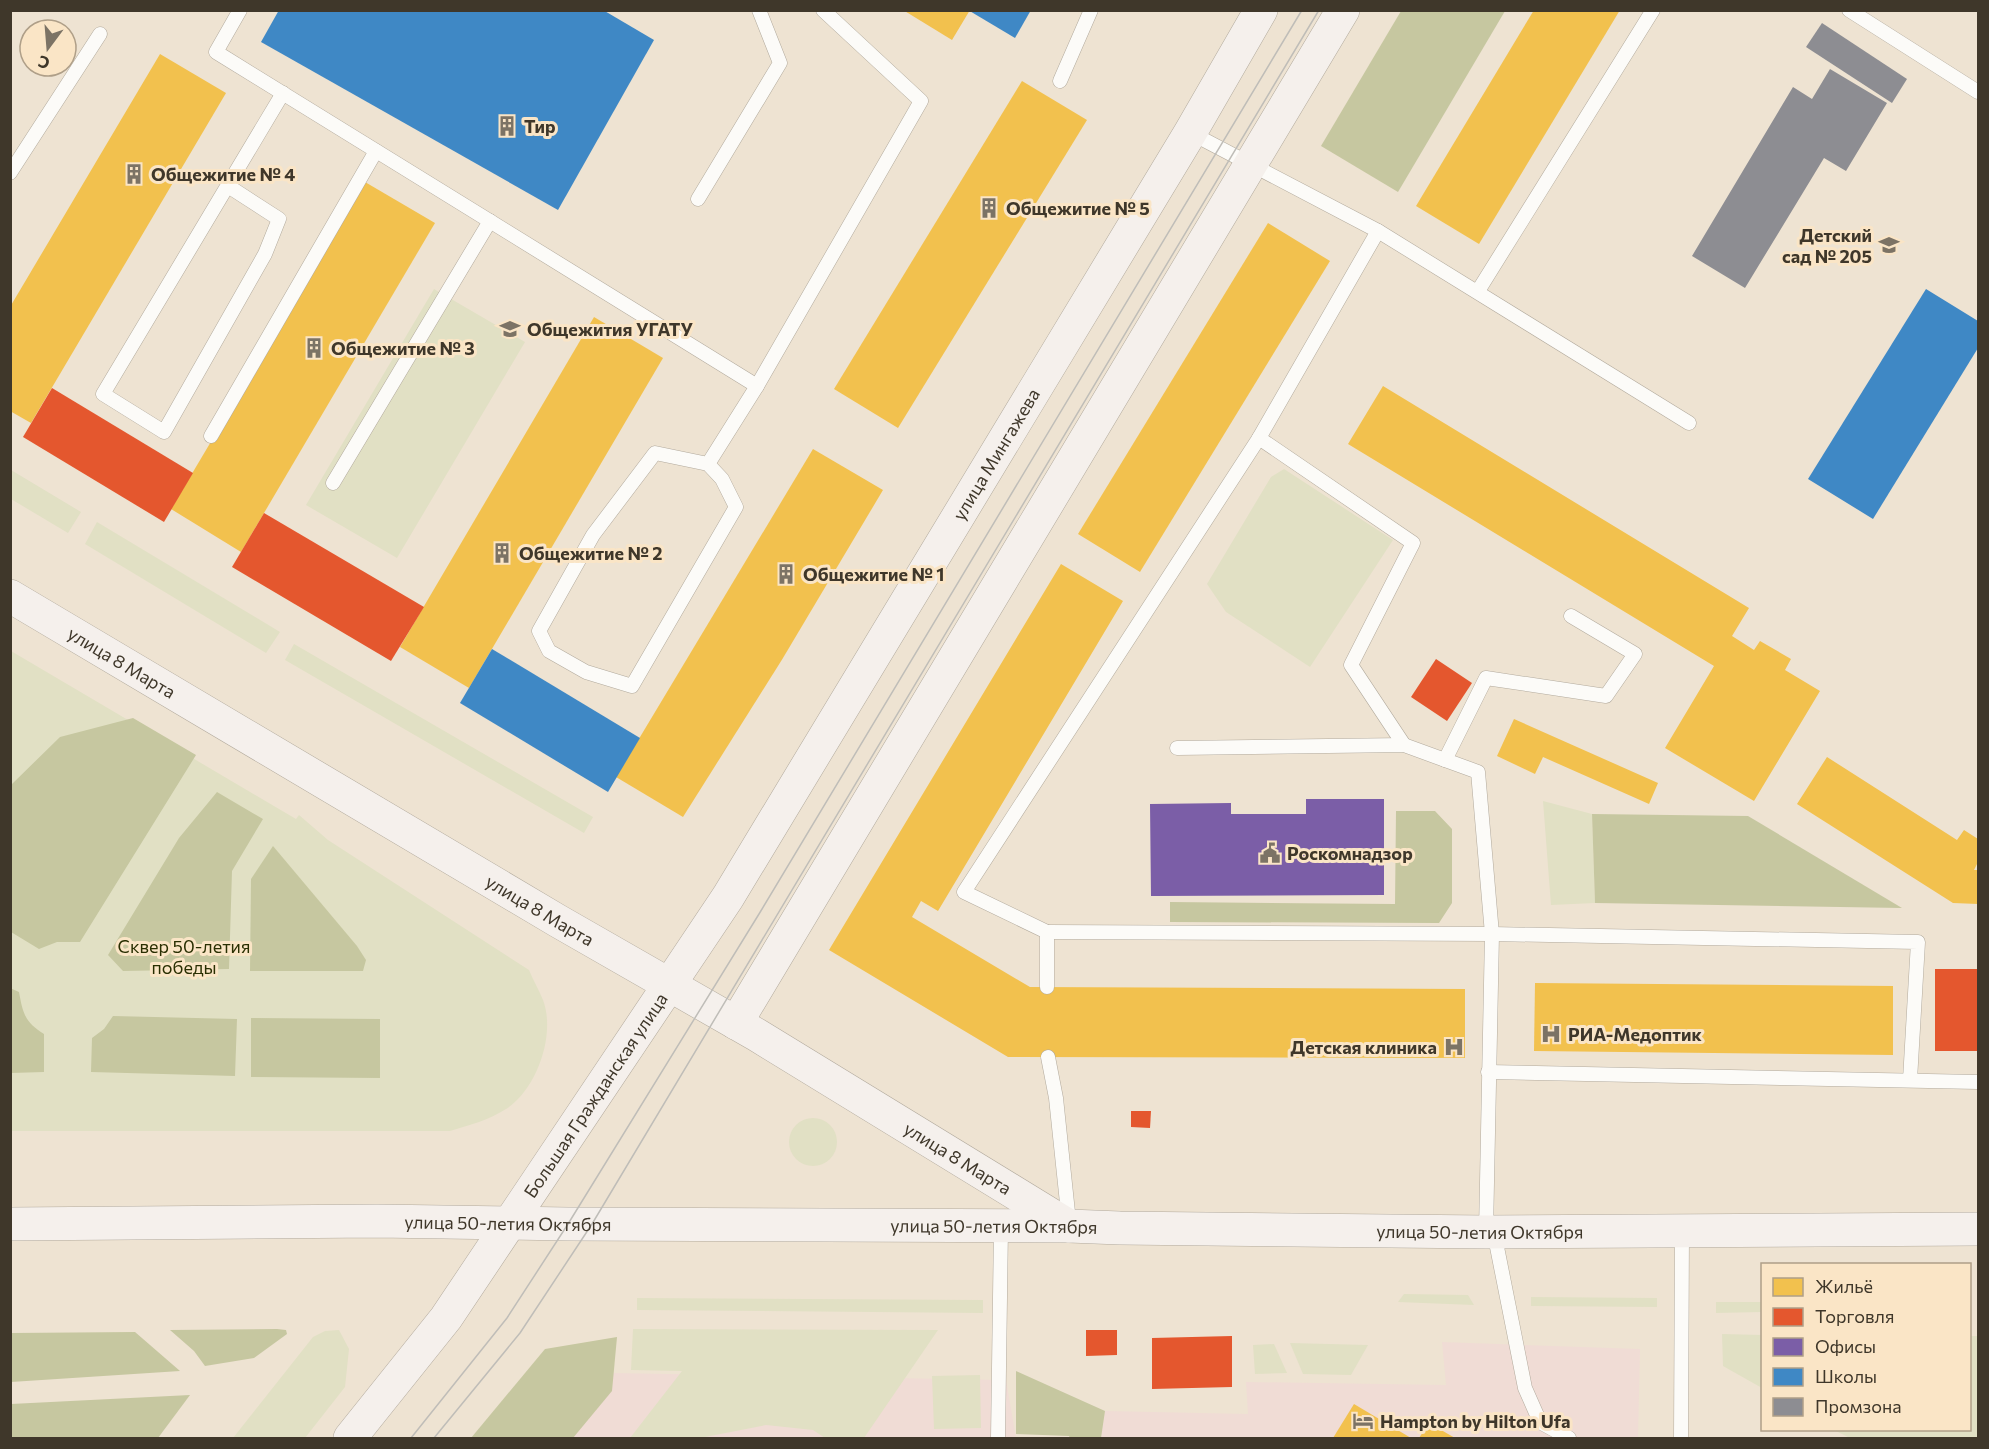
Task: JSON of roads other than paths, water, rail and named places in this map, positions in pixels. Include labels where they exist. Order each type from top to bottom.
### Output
[{"type":"main road","name":"улица Мингажева","points":[[669,985],[728,897],[1190,133],[1261,10]]},
{"type":"main road","points":[[736,1023],[1343,10]]},
{"type":"main road","name":"улица 8 Марта","points":[[10,596],[736,1023],[1069,1226]]},
{"type":"main road","name":"Большая Гражданская улица","points":[[350,1438],[446,1318],[669,985]]},
{"type":"main road","name":"улица 50-летия Октября","points":[[10,1224],[378,1221],[1069,1226],[1490,1232],[1978,1229]]},
{"type":"lane","points":[[240,10],[216,51],[757,386]]},
{"type":"lane","points":[[698,199],[780,63],[759,10]]},
{"type":"lane","points":[[708,464],[757,386],[921,101],[823,10]]},
{"type":"lane","points":[[1060,81],[1091,10]]},
{"type":"lane","points":[[1478,291],[1653,10]]},
{"type":"lane","points":[[1849,10],[1978,92]]},
{"type":"lane","points":[[10,173],[100,34]]},
{"type":"lane","points":[[228,186],[279,219],[265,254],[164,432],[104,394],[283,93]]},
{"type":"lane","points":[[1190,133],[1378,231],[1689,423]]},
{"type":"lane","points":[[211,436],[376,151]]},
{"type":"lane","points":[[333,483],[490,221]]},
{"type":"lane","points":[[1378,231],[1259,438],[964,892],[1047,932],[1492,934],[1918,942],[1910,1080]]},
{"type":"lane","points":[[1259,438],[1413,543],[1351,665],[1404,745]]},
{"type":"lane","points":[[655,453],[708,464],[722,479],[736,507],[632,686],[586,672],[549,651],[539,631],[593,535],[655,453]]},
{"type":"lane","points":[[1445,760],[1486,678],[1606,696],[1635,654],[1571,616]]},
{"type":"lane","points":[[1177,748],[1404,745],[1478,772],[1492,934],[1488,1072],[1490,1232],[1525,1388],[1540,1422],[1569,1438]]},
{"type":"lane","points":[[1047,932],[1047,987]]},
{"type":"lane","points":[[1048,1057],[1056,1098],[1069,1226]]},
{"type":"lane","points":[[1488,1072],[1978,1082]]},
{"type":"lane","points":[[998,1438],[1001,1227]]},
{"type":"lane","points":[[1681,1438],[1682,1231]]},
{"type":"tram line","points":[[411,1438],[507,1318],[568,1224],[759,914],[1302,10]]},
{"type":"tram line","points":[[434,1438],[520,1333],[592,1224],[1319,10]]},
{"type":"place","name":"Тир","points":[[507,126]]},
{"type":"place","name":"Общежитие № 4","points":[[134,174]]},
{"type":"place","name":"Общежитие № 5","points":[[989,208]]},
{"type":"place","name":"Детский сад № 205","points":[[1889,245]]},
{"type":"place","name":"Общежития УГАТУ","points":[[510,329]]},
{"type":"place","name":"Общежитие № 3","points":[[314,348]]},
{"type":"place","name":"Общежитие № 2","points":[[502,553]]},
{"type":"place","name":"Общежитие № 1","points":[[786,574]]},
{"type":"place","name":"Роскомнадзор","points":[[1270,853]]},
{"type":"place","name":"РИА-Медоптик","points":[[1551,1034]]},
{"type":"place","name":"Детская клиника","points":[[1454,1047]]},
{"type":"place","name":"Hampton by Hilton Ufa","points":[[1363,1421]]},
{"type":"park label","name":"Сквер 50-летия победы","points":[[184,956]]}]
